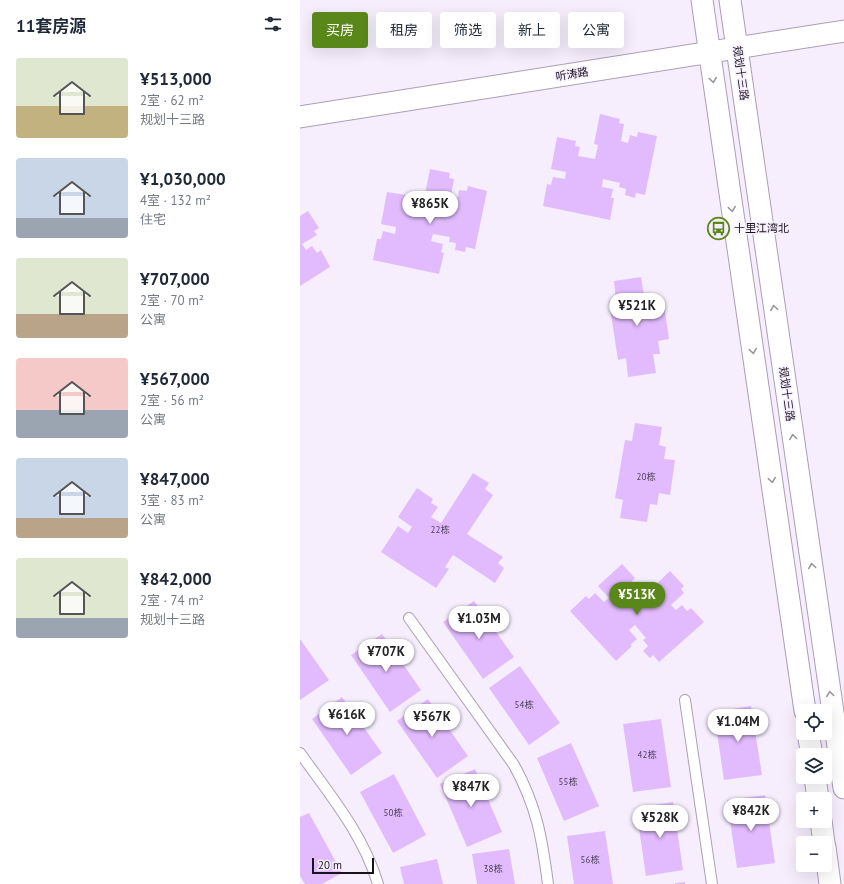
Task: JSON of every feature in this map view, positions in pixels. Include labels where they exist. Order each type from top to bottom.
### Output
[{"type":"street","points":[[702,0],[804,704]]},
{"type":"street","name":"规划十三路","points":[[730,0],[844,788]]},
{"type":"street","name":"听涛路","points":[[300,117],[844,31]]},
{"type":"street","points":[[828,872],[830,884]]},
{"type":"lane","points":[[408,618],[514,765],[524,783],[538,820],[548,884]]},
{"type":"lane","points":[[685,700],[712,884]]},
{"type":"lane","points":[[300,753],[350,822],[369,857],[378,884]]},
{"type":"building","points":[[600,114],[620,119],[619,123],[624,124],[621,141],[628,143],[630,135],[637,137],[638,132],[657,136],[645,195],[636,193],[635,198],[625,195],[626,189],[619,187],[620,183],[603,179],[602,187],[613,189],[611,198],[614,198],[610,220],[543,206],[547,184],[551,185],[553,177],[565,179],[566,172],[551,169],[557,137],[576,141],[575,146],[580,147],[578,156],[595,159],[598,145],[594,144]]},
{"type":"building","points":[[430,169],[450,173],[449,178],[454,179],[451,196],[458,197],[459,190],[467,191],[468,186],[487,191],[475,249],[466,247],[465,252],[455,250],[456,243],[449,242],[450,237],[433,234],[431,241],[443,244],[441,252],[444,253],[439,274],[373,260],[377,239],[381,239],[383,231],[395,234],[396,227],[381,224],[387,192],[406,195],[405,200],[410,201],[408,210],[425,213],[428,200],[424,199]]},
{"type":"building","points":[[308,211],[319,228],[314,231],[317,235],[302,244],[306,250],[312,246],[317,253],[321,250],[330,267],[300,286],[300,216]]},
{"type":"building","points":[[641,277],[644,296],[651,294],[653,307],[664,305],[669,339],[658,341],[660,354],[653,354],[656,373],[628,377],[626,358],[618,360],[609,301],[616,300],[614,281]]},
{"type":"building","points":[[635,423],[662,427],[659,445],[666,447],[664,459],[675,460],[670,495],[659,493],[657,505],[650,504],[647,522],[620,518],[623,500],[615,498],[625,440],[632,441]]},
{"type":"building","points":[[473,473],[489,483],[485,489],[493,495],[467,534],[503,557],[498,563],[504,568],[495,583],[453,555],[445,567],[449,569],[436,588],[381,552],[398,526],[408,533],[412,527],[398,517],[417,488],[433,499],[431,503],[438,507],[431,517],[441,523]]},
{"type":"building","points":[[622,564],[635,578],[632,581],[635,585],[629,591],[640,604],[650,595],[648,592],[670,571],[684,586],[681,589],[684,593],[671,605],[676,610],[682,605],[687,611],[691,608],[704,622],[659,662],[653,655],[650,658],[643,651],[648,646],[643,640],[646,638],[635,625],[629,630],[637,639],[630,645],[632,646],[616,661],[570,611],[586,596],[589,599],[595,593],[604,602],[609,598],[598,586]]},
{"type":"building","points":[[474,601],[514,657],[483,679],[443,622]]},
{"type":"building","points":[[382,634],[421,690],[390,712],[351,655]]},
{"type":"building","points":[[300,639],[329,680],[300,700]]},
{"type":"building","points":[[520,666],[560,723],[529,745],[489,688]]},
{"type":"building","points":[[342,697],[382,753],[351,775],[312,719]]},
{"type":"building","points":[[428,699],[468,756],[437,778],[397,721]]},
{"type":"building","points":[[751,706],[762,775],[724,780],[714,712]]},
{"type":"building","points":[[661,719],[671,787],[633,792],[623,724]]},
{"type":"building","points":[[571,743],[599,806],[564,821],[537,758]]},
{"type":"building","points":[[475,769],[502,832],[467,847],[440,784]]},
{"type":"building","points":[[394,774],[426,835],[393,853],[360,792]]},
{"type":"building","points":[[765,795],[775,863],[737,868],[727,800]]},
{"type":"building","points":[[673,802],[683,870],[646,876],[636,808]]},
{"type":"building","points":[[309,813],[342,873],[322,884],[305,884],[300,876],[300,817]]},
{"type":"building","points":[[605,831],[613,884],[574,884],[567,836]]},
{"type":"building","points":[[509,849],[515,884],[477,884],[472,854]]},
{"type":"building","points":[[437,859],[443,884],[404,884],[400,867]]},
{"type":"building","points":[[685,882],[685,884],[675,884],[675,883]]},
{"type":"place","name":"十里江湾北","points":[[718,228]]}]
